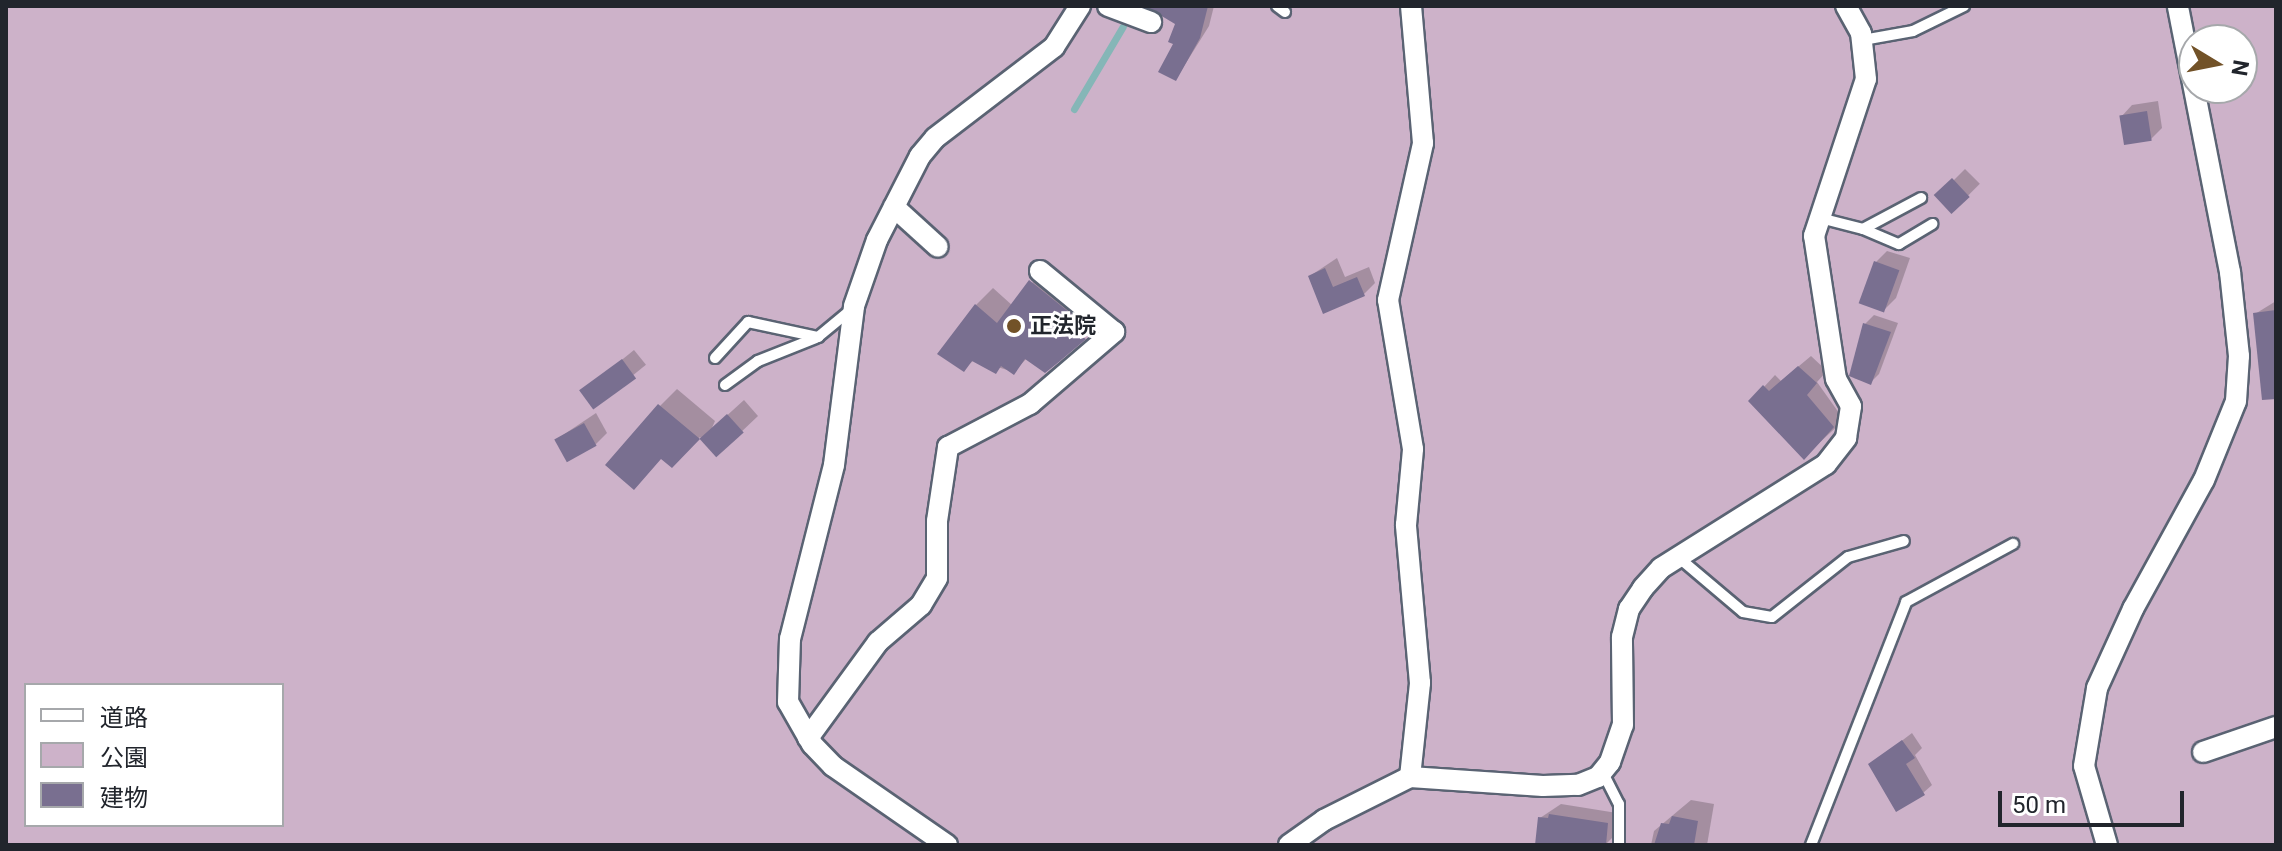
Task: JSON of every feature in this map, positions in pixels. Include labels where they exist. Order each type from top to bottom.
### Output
[{"type":"street","points":[[947,845],[833,766],[808,738],[788,702],[785,682],[790,639],[834,465],[854,306],[894,207],[920,156],[935,138],[1054,47],[1080,6]]},
{"type":"street","points":[[1108,6],[1151,22]]},
{"type":"street","points":[[1410,777],[1420,683],[1406,525],[1413,449],[1388,300],[1423,143],[1411,6]]},
{"type":"street","points":[[1289,845],[1324,820],[1410,777],[1578,785],[1602,771],[1623,725],[1622,637],[1629,609],[1661,568],[1826,464],[1852,425],[1851,406],[1836,379],[1819,278],[1817,218],[1866,79],[1863,40],[1846,6]]},
{"type":"street","points":[[2107,845],[2084,766],[2097,688],[2133,609],[2204,480],[2236,401],[2239,356],[2230,272],[2178,6]]},
{"type":"street","points":[[894,207],[938,247]]},
{"type":"street","points":[[808,738],[878,642],[921,605],[937,578],[937,521],[948,447],[1030,404],[1114,332],[1040,271]]},
{"type":"street","points":[[2203,752],[2276,727]]},
{"type":"lane","points":[[1863,40],[1913,31],[1964,6]]},
{"type":"lane","points":[[1863,229],[1921,198]]},
{"type":"lane","points":[[1817,218],[1863,229],[1899,244],[1932,224]]},
{"type":"lane","points":[[725,385],[758,361],[818,337],[854,306]]},
{"type":"lane","points":[[715,358],[748,322],[818,337]]},
{"type":"lane","points":[[1678,557],[1743,612],[1772,617],[1848,557],[1904,541]]},
{"type":"lane","points":[[1811,845],[1906,602],[2013,544]]},
{"type":"lane","points":[[1602,771],[1619,804],[1619,845]]},
{"type":"green space","points":[[6,6],[2276,6],[2276,845],[6,845]]},
{"type":"building","points":[[1145,6],[1208,6],[1200,38],[1176,81],[1158,72],[1173,44],[1168,42],[1175,24]]},
{"type":"building","points":[[2147,111],[2152,141],[2124,145],[2119,115]]},
{"type":"building","points":[[1952,178],[1970,197],[1951,214],[1934,195]]},
{"type":"building","points":[[1874,261],[1899,270],[1884,313],[1859,303]]},
{"type":"building","points":[[1325,268],[1333,287],[1357,277],[1365,296],[1323,314],[1308,276]]},
{"type":"building","name":"正法院","points":[[1029,280],[1075,317],[1068,329],[1086,339],[1060,361],[1045,373],[1025,359],[1014,375],[1001,366],[996,374],[972,361],[964,372],[937,354],[975,304],[997,323]]},
{"type":"building","points":[[2276,310],[2276,399],[2262,400],[2253,313]]},
{"type":"building","points":[[1863,323],[1891,332],[1871,385],[1849,376]]},
{"type":"building","points":[[622,359],[636,378],[593,410],[579,390]]},
{"type":"building","points":[[1798,366],[1817,383],[1807,395],[1834,427],[1804,460],[1748,401],[1763,385],[1769,391]]},
{"type":"building","points":[[658,404],[700,439],[672,468],[661,459],[634,490],[605,465]]},
{"type":"building","points":[[727,414],[744,433],[716,457],[700,439]]},
{"type":"building","points":[[584,423],[597,446],[567,462],[554,439]]},
{"type":"building","points":[[1902,740],[1915,758],[1906,764],[1925,795],[1896,812],[1868,764]]},
{"type":"building","points":[[1549,814],[1608,823],[1606,845],[1535,845],[1538,817],[1548,818]]},
{"type":"building","points":[[1672,816],[1698,821],[1694,845],[1654,845],[1661,823],[1669,824]]},
{"type":"waterway","points":[[1074,109],[1123,26]]},
{"type":"place","name":"正法院","points":[[1014,326]]}]
